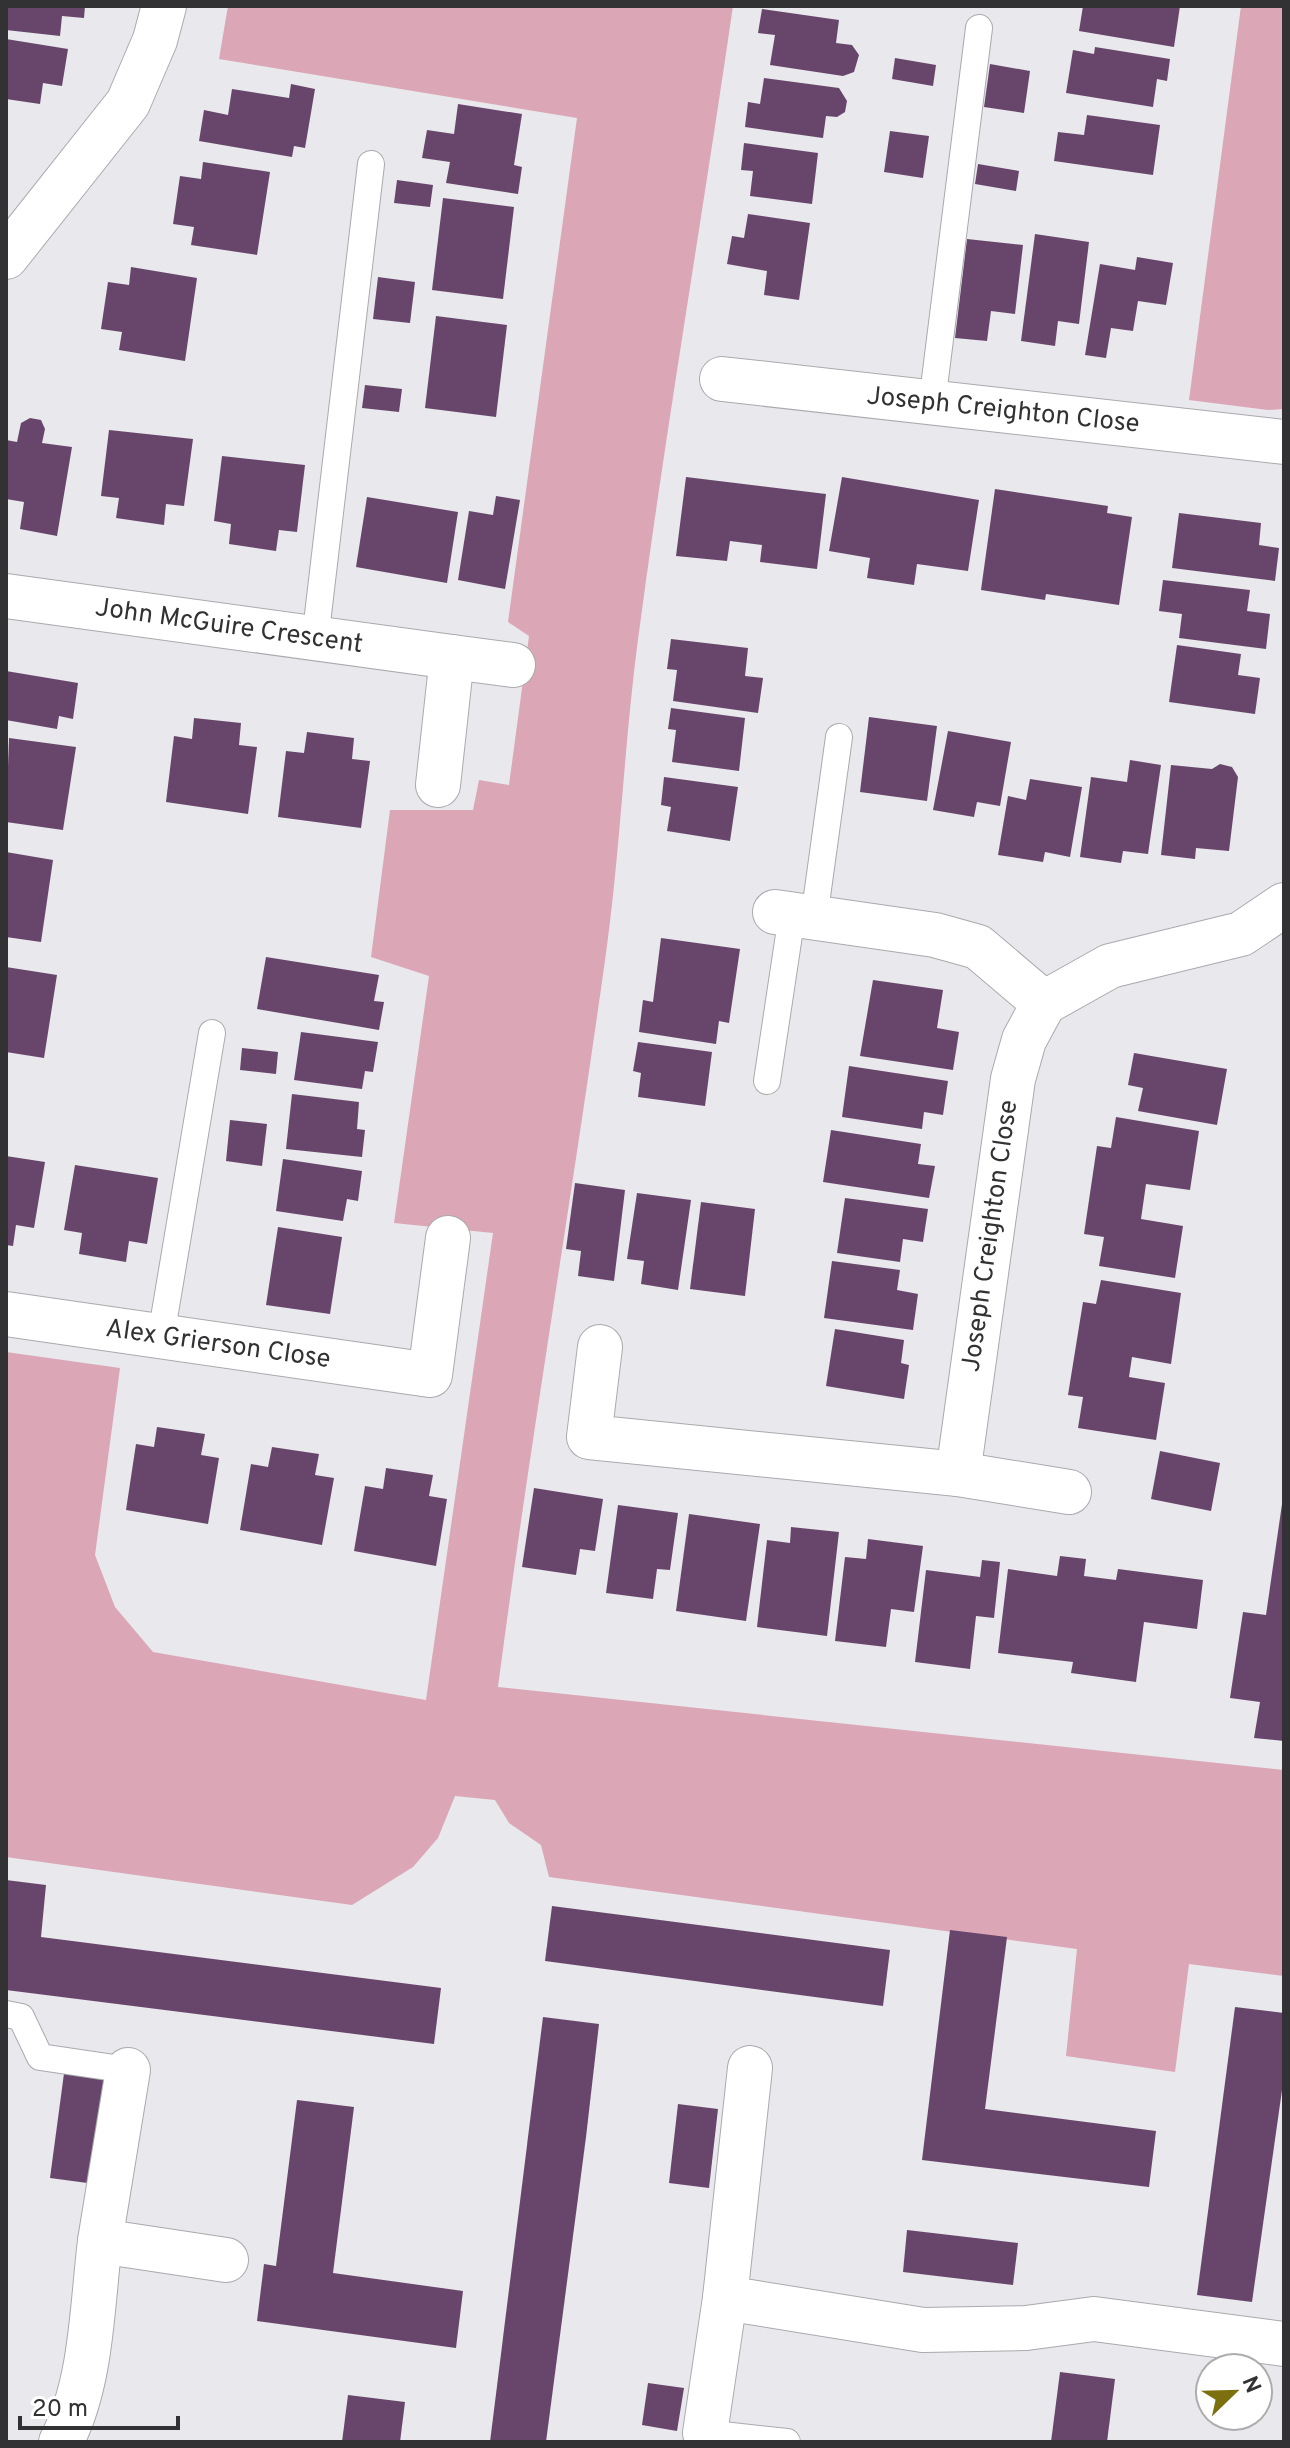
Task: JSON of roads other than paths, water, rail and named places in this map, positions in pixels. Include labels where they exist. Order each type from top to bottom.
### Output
[{"type":"street","points":[[6,257],[128,103],[155,40],[164,6]]},
{"type":"street","name":"Joseph Creighton Close","points":[[722,379],[1284,442]]},
{"type":"street","name":"John McGuire Crescent","points":[[6,596],[513,665]]},
{"type":"street","points":[[438,785],[452,657]]},
{"type":"street","points":[[793,915],[935,935],[978,947],[1044,1003],[1110,966],[1241,934],[1283,909]]},
{"type":"street","name":"Joseph Creighton Close","points":[[958,1474],[1013,1079],[1024,1040],[1044,1003]]},
{"type":"street","name":"Alex Grierson Close","points":[[6,1314],[161,1336],[430,1385],[448,1238]]},
{"type":"street","points":[[600,1347],[589,1437],[958,1474],[1069,1492]]},
{"type":"street","points":[[705,2433],[725,2298],[750,2068]]},
{"type":"street","points":[[61,2442],[70,2424],[87,2348],[100,2241],[128,2070]]},
{"type":"street","points":[[100,2241],[226,2260]]},
{"type":"street","points":[[725,2298],[923,2330],[1026,2328],[1094,2319],[1284,2344]]},
{"type":"lane","points":[[932,403],[979,28]]},
{"type":"lane","points":[[315,640],[371,164]]},
{"type":"lane","points":[[767,1081],[793,915],[839,737]]},
{"type":"lane","points":[[161,1336],[212,1033]]},
{"type":"lane","points":[[6,2014],[21,2017],[40,2057],[128,2070]]},
{"type":"lane","points":[[705,2433],[787,2442]]}]
